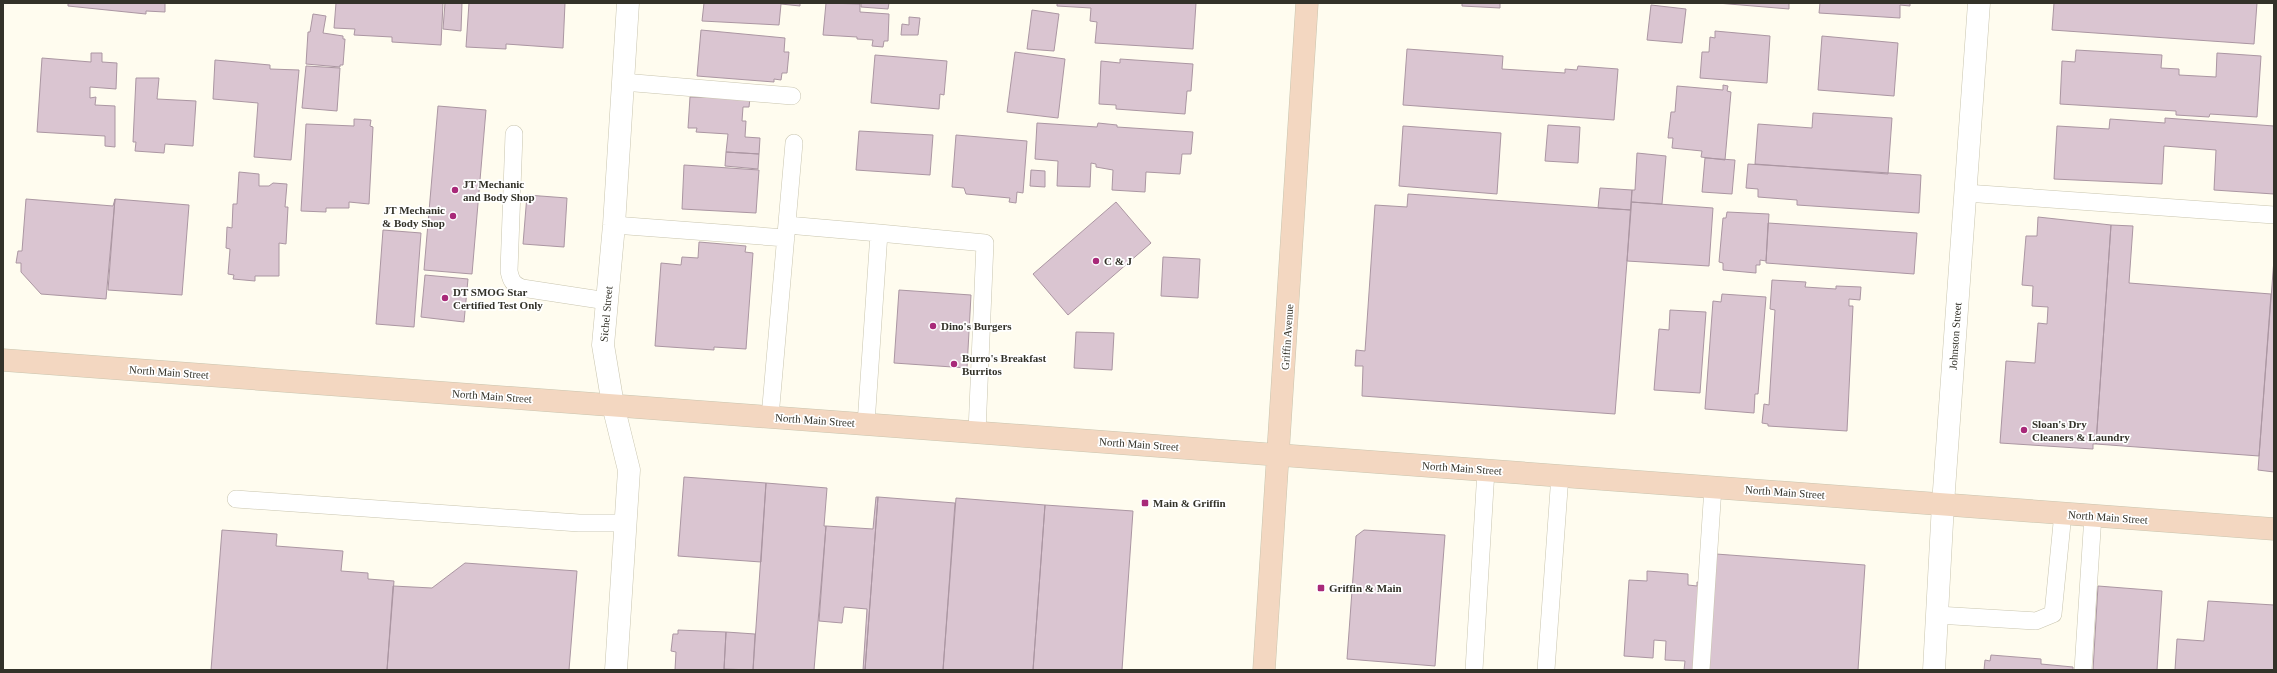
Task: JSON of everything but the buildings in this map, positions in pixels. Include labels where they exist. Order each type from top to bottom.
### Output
[{"type":"main road","name":"Griffin Avenue","points":[[1264,670],[1308,3]]},
{"type":"main road","name":"North Main Street","points":[[3,360],[2274,529]]},
{"type":"street","name":"Sichel Street","points":[[616,670],[627,523],[629,470],[613,405],[603,345],[614,225],[628,3]]},
{"type":"street","name":"Johnston Street","points":[[1934,670],[1943,504],[1979,3]]},
{"type":"lane","points":[[623,82],[792,96]]},
{"type":"lane","points":[[514,134],[509,271],[510,280],[513,284],[522,288],[607,301]]},
{"type":"lane","points":[[770,417],[794,143]]},
{"type":"lane","points":[[1966,193],[2274,215]]},
{"type":"lane","points":[[614,225],[786,232],[879,233],[985,242],[977,432]]},
{"type":"lane","points":[[866,424],[879,233]]},
{"type":"lane","points":[[1474,670],[1486,470]]},
{"type":"lane","points":[[1546,670],[1560,475]]},
{"type":"lane","points":[[1701,670],[1713,487]]},
{"type":"lane","points":[[236,500],[578,524],[627,523]]},
{"type":"lane","points":[[1937,615],[2036,621],[2053,614],[2063,513]]},
{"type":"lane","points":[[2083,670],[2093,515]]},
{"type":"place","name":"JT Mechanic and Body Shop","points":[[455,190]]},
{"type":"place","name":"JT Mechanic & Body Shop","points":[[453,216]]},
{"type":"place","name":"C & J","points":[[1096,261]]},
{"type":"place","name":"DT SMOG Star Certified Test Only","points":[[445,298]]},
{"type":"place","name":"Dino's Burgers","points":[[933,326]]},
{"type":"place","name":"Burro's Breakfast Burritos","points":[[954,364]]},
{"type":"place","name":"Sloan's Dry Cleaners & Laundry","points":[[2024,430]]},
{"type":"place","name":"Main & Griffin","points":[[1145,503]]},
{"type":"place","name":"Griffin & Main","points":[[1321,588]]}]
